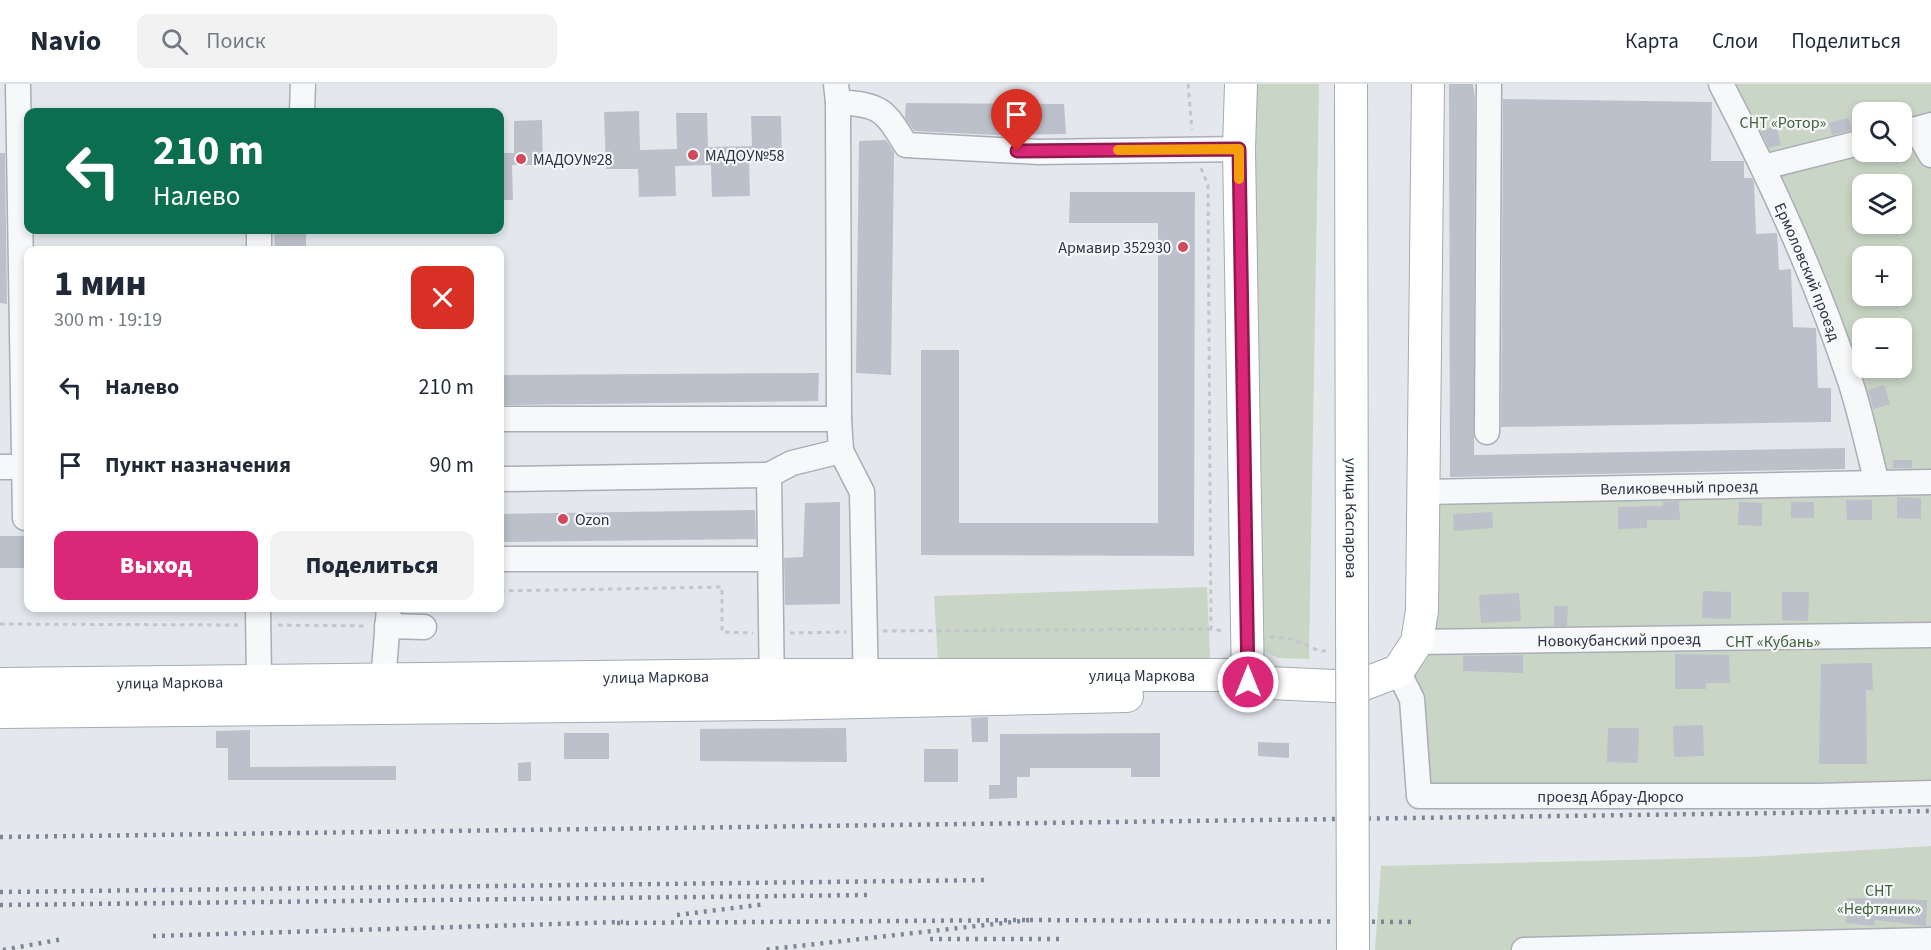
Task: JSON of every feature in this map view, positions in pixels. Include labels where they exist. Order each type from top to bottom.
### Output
[{"type":"main road","points":[[1241,84],[1239,149],[1248,682]]},
{"type":"main road","name":"улица Каспарова","points":[[1351,84],[1353,950]]},
{"type":"main road","points":[[1398,671],[1417,642],[1422,610],[1428,84]]},
{"type":"main road","name":"улица Маркова","points":[[0,712],[259,705],[382,695],[866,689],[1227,675],[1248,682],[1356,687],[1398,671]]},
{"type":"main road","name":"улица Маркова","points":[[0,684],[259,705]]},
{"type":"street","points":[[18,84],[16,134],[24,203]]},
{"type":"street","points":[[302,108],[303,84]]},
{"type":"street","points":[[1487,432],[1489,84]]},
{"type":"street","name":"Ермоловский проезд","points":[[1721,84],[1764,167],[1815,283],[1851,383],[1877,483]]},
{"type":"street","points":[[866,689],[861,492],[841,451],[839,419],[837,93],[882,111],[906,145],[1039,152],[1239,149]]},
{"type":"street","points":[[1916,129],[1931,155]]},
{"type":"street","points":[[1764,167],[1852,145]]},
{"type":"street","points":[[504,419],[839,419]]},
{"type":"street","points":[[504,479],[769,475],[792,463],[841,451]]},
{"type":"street","points":[[0,467],[24,466]]},
{"type":"street","points":[[769,475],[772,689]]},
{"type":"street","name":"Великовечный проезд","points":[[1425,492],[1931,482]]},
{"type":"street","points":[[504,560],[769,559]]},
{"type":"street","points":[[258,616],[259,705]]},
{"type":"street","points":[[382,695],[388,617],[424,627]]},
{"type":"street","name":"Новокубанский проезд","points":[[1417,642],[1931,635]]},
{"type":"street","name":"проезд Абрау-Дюрсо","points":[[1398,671],[1412,699],[1419,796],[1818,796],[1931,793]]},
{"type":"street","points":[[1524,950],[1931,940]]},
{"type":"path","points":[[504,591],[722,587],[722,632],[771,634],[1211,629]]},
{"type":"path","points":[[0,624],[258,616],[388,617]]},
{"type":"green space","points":[[1251,84],[1319,84],[1309,659],[1278,658],[1264,651],[1256,623]]},
{"type":"green space","name":"СНТ «Кубань»","points":[[1721,84],[1931,84],[1931,793],[1419,796],[1398,671],[1425,492],[1876,483],[1851,383]]},
{"type":"green space","points":[[1207,587],[1210,658],[938,662],[934,596]]},
{"type":"green space","name":"СНТ «Нефтяник»","points":[[1931,846],[1931,950],[1375,950],[1381,866],[1750,857]]},
{"type":"building","points":[[1449,84],[1473,84],[1475,99],[1474,455],[1845,448],[1845,469],[1450,477]]},
{"type":"building","points":[[1503,99],[1712,102],[1711,161],[1744,161],[1744,178],[1752,178],[1754,182],[1756,234],[1777,233],[1779,270],[1791,269],[1793,327],[1816,328],[1818,388],[1831,388],[1831,422],[1501,427]]},
{"type":"building","points":[[906,103],[1064,104],[1066,134],[995,135],[914,131],[905,118]]},
{"type":"building","name":"МАДОУ№58","points":[[639,111],[640,150],[677,149],[676,113],[707,113],[708,147],[752,146],[751,116],[781,116],[782,161],[749,161],[750,196],[712,197],[711,165],[675,166],[676,196],[639,197],[638,169],[606,169],[604,112]]},
{"type":"building","points":[[1848,118],[1852,130],[1832,135],[1829,123]]},
{"type":"building","name":"МАДОУ№28","points":[[542,120],[543,165],[512,165],[513,200],[504,200],[504,153],[514,153],[514,121]]},
{"type":"building","points":[[1776,126],[1781,145],[1769,148],[1761,131]]},
{"type":"building","points":[[886,140],[894,152],[891,375],[856,373],[859,141]]},
{"type":"building","points":[[0,153],[5,153],[7,304],[0,303]]},
{"type":"building","points":[[1070,192],[1195,192],[1194,556],[921,555],[921,350],[959,350],[959,523],[1158,523],[1158,223],[1069,223]]},
{"type":"building","points":[[274,234],[306,234],[306,246],[275,246]]},
{"type":"building","points":[[819,373],[818,401],[504,405],[504,375]]},
{"type":"building","points":[[1884,385],[1890,404],[1873,409],[1868,390]]},
{"type":"building","points":[[1893,460],[1912,460],[1912,468],[1893,468]]},
{"type":"building","points":[[1897,497],[1921,498],[1921,519],[1897,518]]},
{"type":"building","points":[[1846,500],[1872,500],[1872,520],[1847,520]]},
{"type":"building","points":[[1679,501],[1680,520],[1647,520],[1647,528],[1618,529],[1618,507],[1663,506],[1663,502]]},
{"type":"building","points":[[840,502],[840,604],[785,605],[784,558],[803,557],[805,503]]},
{"type":"building","points":[[1739,502],[1762,503],[1762,526],[1738,525]]},
{"type":"building","points":[[1791,502],[1814,502],[1814,518],[1791,518]]},
{"type":"building","points":[[755,510],[756,539],[504,542],[504,514]]},
{"type":"building","points":[[1492,512],[1493,528],[1454,531],[1453,514]]},
{"type":"building","points":[[0,536],[24,536],[24,568],[0,568]]},
{"type":"building","points":[[1703,591],[1731,592],[1731,619],[1702,618]]},
{"type":"building","points":[[1782,592],[1809,592],[1808,621],[1782,620]]},
{"type":"building","points":[[1519,593],[1521,621],[1481,623],[1479,595]]},
{"type":"building","points":[[1554,606],[1568,606],[1567,626],[1554,626]]},
{"type":"building","points":[[1675,654],[1729,655],[1730,683],[1706,683],[1706,689],[1675,689]]},
{"type":"building","points":[[1523,655],[1523,673],[1463,671],[1463,656]]},
{"type":"building","points":[[1872,663],[1873,690],[1866,690],[1867,764],[1819,764],[1821,664]]},
{"type":"building","points":[[988,717],[988,742],[972,742],[971,718]]},
{"type":"building","points":[[1703,725],[1704,756],[1674,757],[1673,726]]},
{"type":"building","points":[[846,728],[847,762],[700,761],[700,729]]},
{"type":"building","points":[[1608,728],[1639,728],[1638,763],[1607,762]]},
{"type":"building","points":[[250,730],[250,767],[396,766],[396,780],[228,780],[228,748],[216,748],[216,731]]},
{"type":"building","points":[[564,733],[609,733],[609,759],[564,759]]},
{"type":"building","points":[[1160,733],[1160,777],[1131,777],[1131,768],[1030,768],[1030,777],[1017,777],[1017,798],[989,799],[989,785],[1000,785],[1000,734]]},
{"type":"building","points":[[1258,742],[1289,743],[1289,758],[1258,756]]},
{"type":"building","points":[[924,749],[958,749],[958,782],[924,782]]},
{"type":"building","points":[[531,762],[531,781],[518,781],[518,763]]},
{"type":"building","points":[[1847,898],[1927,900],[1926,926],[1875,920],[1874,926],[1846,923]]},
{"type":"railway","points":[[0,837],[1931,811]]},
{"type":"railway","points":[[0,892],[989,880]]},
{"type":"railway","points":[[0,905],[868,895]]},
{"type":"railway","points":[[677,915],[766,904]]},
{"type":"railway","points":[[1030,920],[1412,922]]},
{"type":"railway","points":[[617,923],[1030,920],[762,950]]},
{"type":"railway","points":[[153,936],[623,922]]},
{"type":"railway","points":[[3,950],[63,939]]},
{"type":"railway","points":[[930,939],[1062,939]]},
{"type":"slow traffic","points":[[1118,150],[1239,149],[1239,179]]},
{"type":"place","name":"МАДОУ№58","points":[[693,155]]},
{"type":"place","name":"МАДОУ№28","points":[[521,159]]},
{"type":"place","name":"Армавир 352930","points":[[1183,247]]},
{"type":"place","name":"Ozon","points":[[563,519]]},
{"type":"route","points":[[1017,151],[1239,149],[1248,682]]},
{"type":"park label","name":"СНТ «Ротор»","points":[[1783,122]]}]
